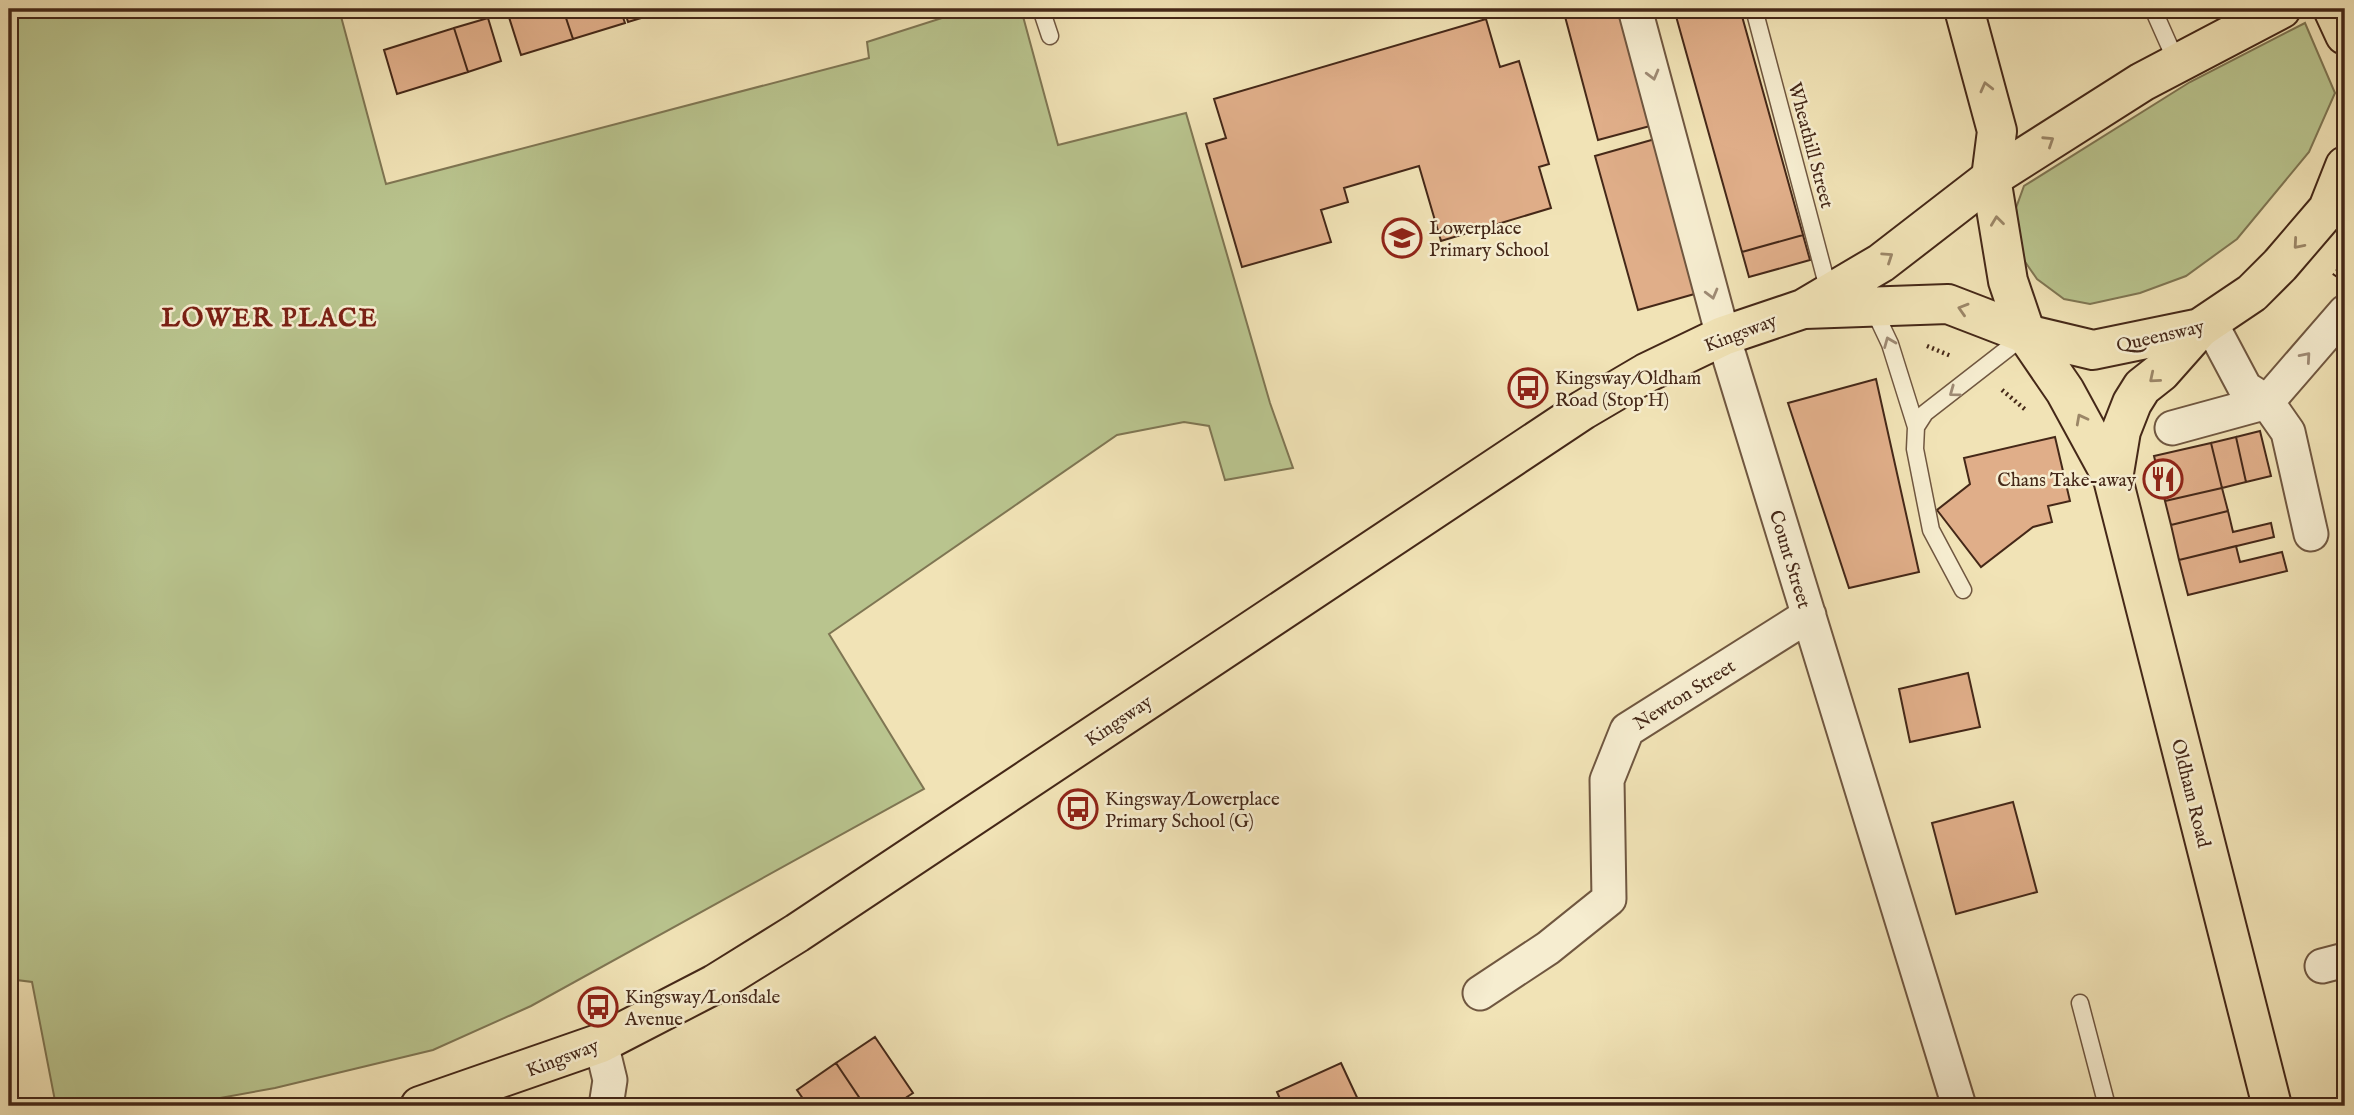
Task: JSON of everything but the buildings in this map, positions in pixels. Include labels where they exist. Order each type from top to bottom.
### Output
[{"type":"main road","name":"Oldham Road","points":[[1964,9],[1997,131],[1991,178],[2005,268],[2026,334],[2071,401],[2113,479],[2272,1106]]},
{"type":"main road","points":[[1991,178],[2142,82],[2281,9]]},
{"type":"main road","points":[[2333,9],[2345,35]]},
{"type":"main road","name":"Queensway","points":[[2026,334],[2093,350],[2206,326],[2252,293],[2337,211],[2345,166]]},
{"type":"main road","name":"Kingsway","points":[[420,1106],[601,1043],[715,984],[797,933],[1583,410],[1646,373],[1723,336],[1816,300],[1919,236],[1991,178]]},
{"type":"main road","name":"Kingsway","points":[[1816,300],[1872,306],[1948,304],[2026,334]]},
{"type":"main road","name":"Oldham Road","points":[[2113,479],[2121,431],[2132,403],[2142,387],[2161,372],[2206,326]]},
{"type":"street","name":"Count Street","points":[[1635,9],[1723,336],[1959,1106]]},
{"type":"street","points":[[2172,428],[2267,402],[2345,312]]},
{"type":"street","points":[[2206,326],[2245,388],[2267,402],[2288,432],[2311,534]]},
{"type":"street","name":"Newton Street","points":[[1480,993],[1548,948],[1609,899],[1607,780],[1627,730],[1809,615]]},
{"type":"street","points":[[601,1043],[610,1080],[606,1106]]},
{"type":"lane","points":[[1041,9],[1050,36]]},
{"type":"lane","name":"Wheathill Street","points":[[1754,9],[1816,300]]},
{"type":"lane","points":[[2152,9],[2177,63]]},
{"type":"lane","points":[[1872,306],[1891,344],[1916,427],[1915,449],[1931,530],[1963,590]]},
{"type":"lane","points":[[1916,427],[1925,414],[2026,334]]},
{"type":"lane","points":[[2080,1003],[2107,1106]]},
{"type":"path","points":[[1922,344],[1962,360]]},
{"type":"path","points":[[1997,386],[2032,416]]},
{"type":"green space","points":[[9,9],[339,9],[386,184],[869,58],[867,42],[970,9],[1021,9],[1058,145],[1186,113],[1270,403],[1293,468],[1225,480],[1209,426],[1184,422],[1117,435],[829,634],[924,789],[531,1006],[433,1050],[275,1088],[176,1106],[56,1106],[32,982],[9,979]]},
{"type":"green space","points":[[2305,23],[2335,93],[2309,152],[2237,239],[2186,276],[2140,293],[2090,304],[2064,299],[2037,279],[2021,256],[2016,208],[2024,186],[2190,82]]},
{"type":"place","name":"Lowerplace Primary School","points":[[1402,238]]},
{"type":"place","name":"Kingsway/Oldham Road (Stop H)","points":[[1528,388]]},
{"type":"place","name":"Chans Take-away","points":[[2163,479]]},
{"type":"place","name":"Kingsway/Lowerplace Primary School (G)","points":[[1078,809]]},
{"type":"place","name":"Kingsway/Lonsdale Avenue","points":[[598,1007]]},
{"type":"district","name":"LOWER PLACE","points":[[270,317]]}]
